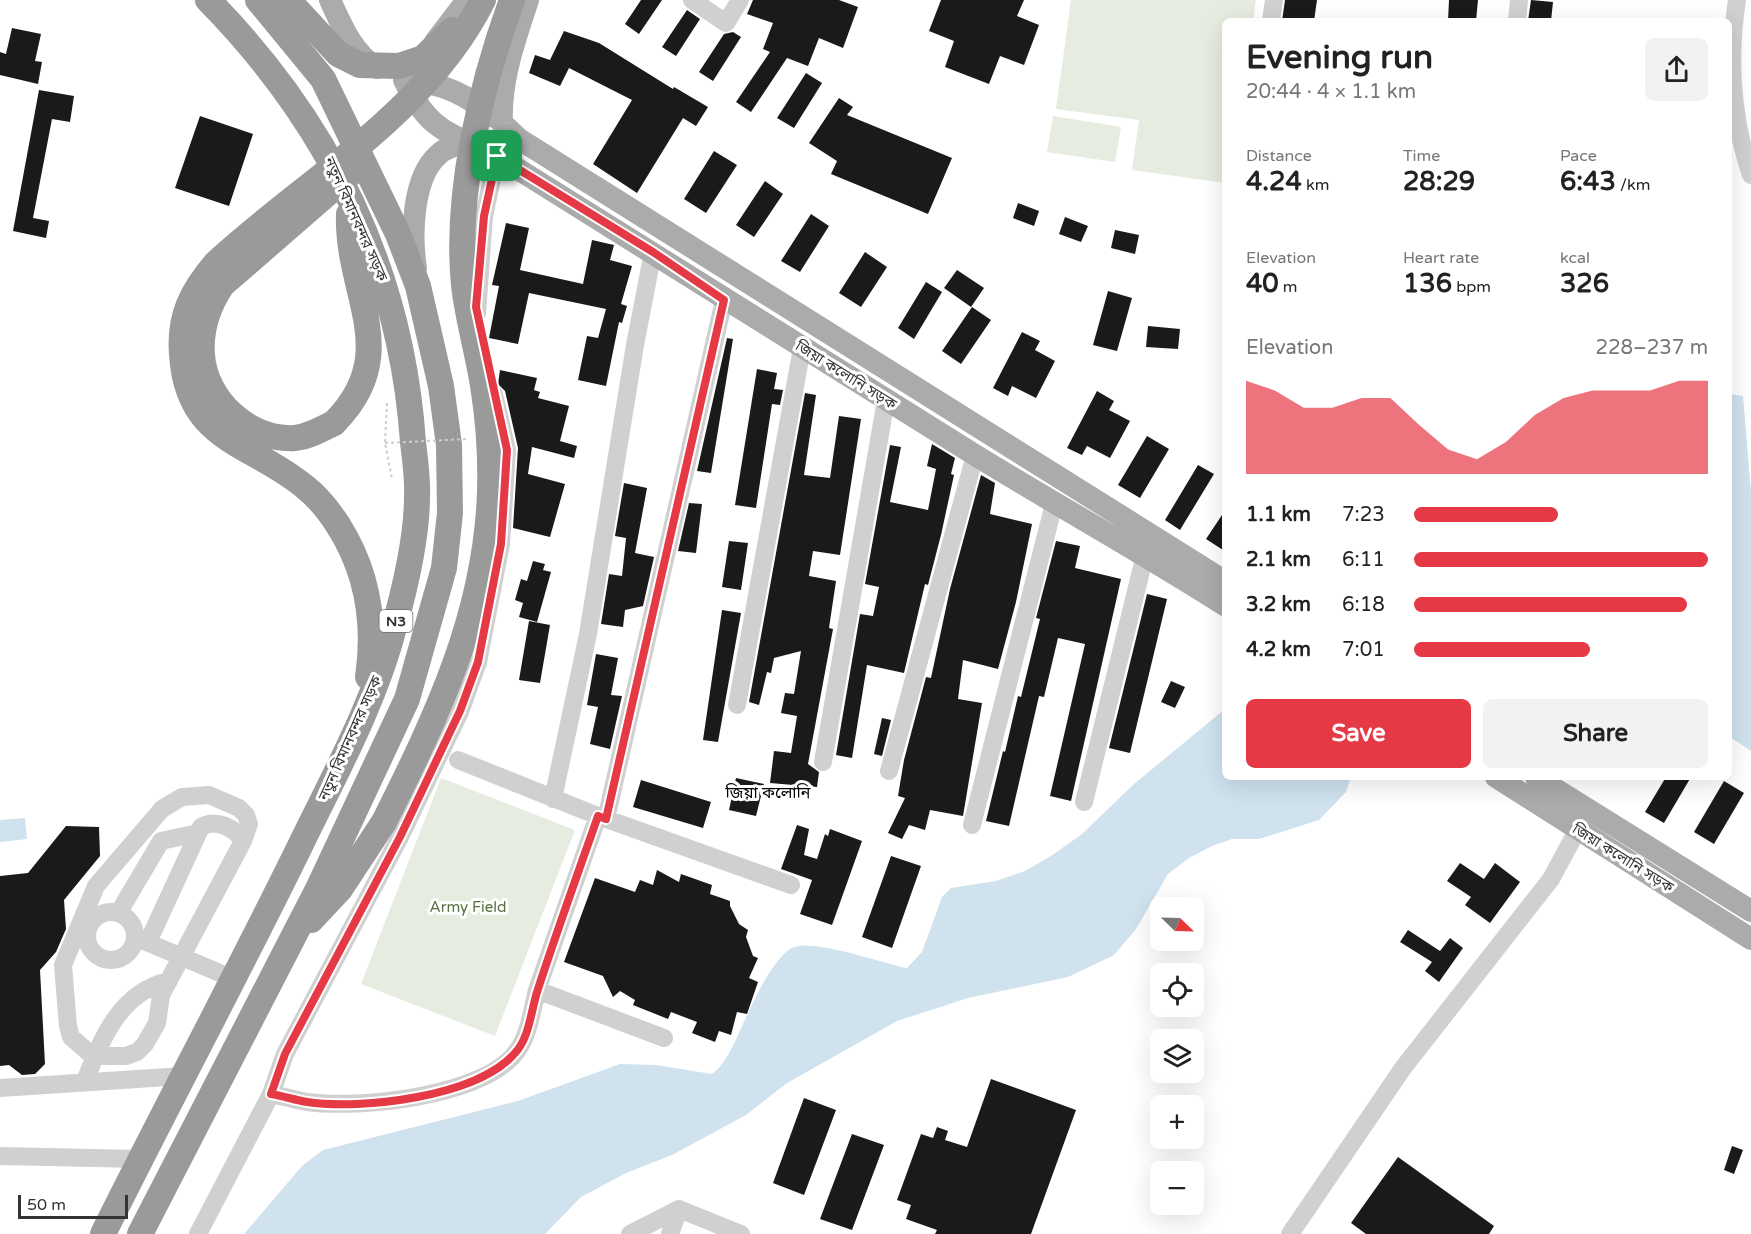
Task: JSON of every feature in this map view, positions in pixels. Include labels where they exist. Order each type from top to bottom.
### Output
[{"type":"highway","name":"নতুন বিমানবন্দর সড়ক","points":[[103,1234],[234,979],[362,719],[396,623],[414,530],[417,496],[410,394],[400,338],[383,275],[322,144],[262,60],[207,0]]},
{"type":"highway","name":"নতুন বিমানবন্দর সড়ক","points":[[140,1234],[295,935],[407,699],[444,568],[450,513],[449,445],[441,386],[418,286],[360,151],[323,79],[258,0]]},
{"type":"highway","points":[[288,0],[338,54],[348,61],[371,68],[399,66],[423,58],[440,45],[478,0]]},
{"type":"highway","points":[[309,0],[315,47],[323,79]]},
{"type":"highway","points":[[362,719],[370,667],[371,616],[363,575],[338,525],[325,506],[304,486],[213,429],[202,416],[189,391],[183,369],[181,340],[187,307],[193,292],[216,263],[420,90],[458,44],[483,0]]},
{"type":"highway","points":[[350,201],[351,248],[368,323],[369,363],[352,402],[334,423],[297,438],[259,432],[239,420],[215,394],[204,368],[202,340],[209,308],[222,285],[242,266],[402,129],[426,105],[469,52],[501,0]]},
{"type":"highway","points":[[295,935],[340,889],[384,822],[447,690],[464,638],[482,558],[490,494],[490,446],[484,392],[464,285],[463,251],[469,172],[477,126],[491,65],[512,0]]},
{"type":"highway","points":[[140,1159],[170,1175]]},
{"type":"main road","name":"জিয়া কলোনি সড়ক","points":[[330,0],[345,32],[366,61],[382,72],[404,80],[446,87],[474,101],[519,139],[1222,579]]},
{"type":"main road","points":[[360,151],[404,80],[467,0]]},
{"type":"main road","points":[[502,123],[501,107],[507,68],[528,0]]},
{"type":"main road","name":"জিয়া কলোনি সড়ক","points":[[404,80],[414,100],[438,128],[497,156],[653,252],[724,300],[1054,504],[1145,555],[1222,603]]},
{"type":"main road","points":[[418,286],[414,232],[416,210],[425,174],[438,155],[454,146],[468,142]]},
{"type":"main road","name":"জিয়া কলোনি সড়ক","points":[[1501,780],[1751,939]]},
{"type":"main road","name":"জিয়া কলোনি সড়ক","points":[[1541,780],[1751,911]]},
{"type":"street","points":[[692,0],[726,23],[740,0]]},
{"type":"street","points":[[1271,18],[1274,0]]},
{"type":"street","points":[[1517,18],[1519,0]]},
{"type":"street","points":[[1741,4],[1732,69],[1735,146],[1751,174]]},
{"type":"street","points":[[198,1234],[271,1094],[285,1054],[405,827],[460,711],[478,662],[501,544],[507,450],[476,307],[484,216],[497,156]]},
{"type":"street","points":[[553,798],[588,634],[635,345],[653,252]]},
{"type":"street","points":[[271,1094],[309,1102],[386,1102],[412,1098],[487,1076],[515,1053],[523,1040],[537,990],[602,817],[724,300]]},
{"type":"street","points":[[737,705],[802,348]]},
{"type":"street","points":[[823,762],[886,400]]},
{"type":"street","points":[[889,771],[975,455]]},
{"type":"street","points":[[972,825],[1054,504]]},
{"type":"street","points":[[1084,802],[1145,555]]},
{"type":"street","points":[[458,760],[602,817],[791,885]]},
{"type":"street","points":[[209,795],[239,808],[246,815],[249,824],[243,841],[158,1002],[157,1023],[145,1044],[137,1052],[126,1056],[95,1053],[71,1037],[63,965],[96,886],[162,809],[182,797],[209,795]]},
{"type":"street","points":[[234,979],[142,940],[132,922],[118,912],[102,913],[90,923],[87,939],[91,950],[104,959],[120,958],[142,940],[204,825],[215,824],[235,830],[243,841]]},
{"type":"street","points":[[1290,1234],[1403,1068],[1551,879],[1578,829]]},
{"type":"street","points":[[118,912],[161,841],[198,833]]},
{"type":"street","points":[[85,1081],[100,1043],[116,1018],[147,987],[169,981]]},
{"type":"street","points":[[537,990],[664,1038]]},
{"type":"street","points":[[0,1088],[183,1076]]},
{"type":"street","points":[[0,1156],[140,1159]]},
{"type":"street","points":[[630,1234],[679,1209],[741,1234]]},
{"type":"street","points":[[670,1234],[679,1209]]},
{"type":"path","points":[[387,403],[385,443],[392,479]]},
{"type":"path","points":[[385,443],[468,439]]},
{"type":"green space","points":[[1071,0],[1256,0],[1253,18],[1222,18],[1222,183],[1132,170],[1139,120],[1056,109]]},
{"type":"green space","points":[[1053,116],[1121,127],[1115,162],[1047,152]]},
{"type":"green space","name":"Army Field","points":[[441,778],[575,830],[495,1036],[361,984]]},
{"type":"water","points":[[1732,394],[1743,396],[1751,492],[1751,751],[1732,738]]},
{"type":"water","points":[[1222,711],[1222,780],[1350,780],[1346,792],[1319,820],[1259,839],[1232,839],[1189,858],[1168,874],[1155,897],[1150,897],[1150,905],[1136,929],[1114,955],[1068,977],[968,998],[897,1021],[787,1083],[746,1115],[672,1155],[626,1173],[581,1197],[545,1234],[244,1234],[302,1166],[323,1150],[518,1101],[620,1064],[656,1065],[712,1074],[726,1058],[734,1044],[764,981],[786,952],[804,945],[817,946],[907,968],[922,952],[942,897],[951,888],[996,881],[1025,871],[1082,834],[1134,784]]},
{"type":"water","points":[[25,818],[27,839],[0,842],[0,820]]},
{"type":"building","points":[[641,0],[662,0],[639,34],[625,24]]},
{"type":"building","points":[[753,0],[839,0],[858,7],[843,48],[819,38],[808,66],[787,58],[751,112],[736,102],[770,52],[763,49],[773,23],[747,14]]},
{"type":"building","points":[[941,0],[1024,0],[1017,16],[1039,25],[1024,65],[1000,56],[989,84],[945,67],[954,41],[929,31]]},
{"type":"building","points":[[1285,0],[1317,0],[1314,18],[1282,18]]},
{"type":"building","points":[[1449,0],[1478,0],[1476,18],[1448,18]]},
{"type":"building","points":[[1531,0],[1553,2],[1551,18],[1528,18]]},
{"type":"building","points":[[687,10],[700,19],[676,56],[662,47]]},
{"type":"building","points":[[12,28],[41,34],[35,61],[42,62],[38,84],[0,75],[0,52],[6,54]]},
{"type":"building","points":[[564,31],[599,43],[673,89],[674,87],[708,107],[696,126],[683,118],[637,193],[593,164],[632,100],[569,68],[560,86],[529,73],[535,55],[550,60]]},
{"type":"building","points":[[733,32],[741,37],[713,81],[699,72],[724,34]]},
{"type":"building","points":[[806,73],[822,83],[794,128],[777,118]]},
{"type":"building","points":[[39,90],[74,96],[70,122],[52,119],[33,218],[49,221],[46,238],[13,231]]},
{"type":"building","points":[[839,98],[853,107],[847,115],[952,158],[928,214],[831,174],[837,161],[809,143]]},
{"type":"building","points":[[200,116],[253,134],[229,206],[175,188]]},
{"type":"building","points":[[714,151],[737,165],[706,213],[684,199]]},
{"type":"building","points":[[765,181],[783,194],[754,237],[736,225]]},
{"type":"building","points":[[1018,203],[1039,211],[1034,226],[1013,218]]},
{"type":"building","points":[[811,214],[829,226],[800,272],[781,261]]},
{"type":"building","points":[[1065,217],[1088,226],[1081,242],[1059,234]]},
{"type":"building","points":[[506,223],[529,228],[520,270],[583,284],[592,240],[614,245],[610,260],[632,266],[621,304],[627,306],[622,323],[619,322],[606,386],[578,380],[587,336],[598,338],[606,309],[529,293],[518,344],[489,338],[499,286],[492,285]]},
{"type":"building","points":[[1115,230],[1139,235],[1135,254],[1111,248]]},
{"type":"building","points":[[865,252],[887,267],[861,307],[839,293]]},
{"type":"building","points":[[957,270],[984,288],[971,307],[944,288]]},
{"type":"building","points":[[926,282],[942,292],[914,339],[898,328]]},
{"type":"building","points":[[1108,291],[1132,298],[1117,351],[1093,345]]},
{"type":"building","points":[[972,307],[991,320],[961,364],[942,351]]},
{"type":"building","points":[[1148,326],[1180,329],[1178,349],[1146,347]]},
{"type":"building","points":[[1022,332],[1040,341],[1035,350],[1055,361],[1036,398],[1012,386],[1008,396],[993,388]]},
{"type":"building","points":[[727,338],[733,339],[711,473],[697,471]]},
{"type":"building","points":[[757,369],[777,373],[774,389],[783,390],[780,405],[772,404],[756,508],[735,505]]},
{"type":"building","points":[[500,370],[537,378],[534,390],[540,392],[538,398],[569,406],[560,441],[577,446],[574,458],[532,447],[528,474],[565,484],[550,537],[513,528],[518,448],[505,391],[498,384]]},
{"type":"building","points":[[1097,391],[1114,401],[1109,410],[1130,421],[1110,458],[1087,446],[1082,455],[1067,448]]},
{"type":"building","points":[[805,393],[816,395],[804,475],[830,478],[839,416],[861,419],[840,555],[813,551],[809,576],[836,581],[829,628],[833,629],[808,764],[819,772],[817,787],[770,783],[774,751],[791,753],[797,716],[781,713],[785,693],[794,694],[801,651],[774,658],[771,673],[767,672],[759,705],[749,702]]},
{"type":"building","points":[[1147,436],[1169,449],[1140,498],[1118,485]]},
{"type":"building","points":[[932,444],[955,458],[951,474],[954,475],[941,535],[928,585],[925,584],[904,673],[867,665],[852,758],[836,755],[860,614],[873,616],[879,587],[865,584],[890,445],[901,447],[890,502],[928,510],[936,469],[927,466]]},
{"type":"building","points":[[1198,465],[1214,474],[1180,530],[1165,520]]},
{"type":"building","points":[[981,475],[995,483],[990,514],[1032,524],[1016,602],[998,669],[963,660],[958,699],[982,703],[963,816],[930,810],[925,830],[909,825],[902,839],[888,833],[905,798],[898,796],[904,760],[926,677],[931,678],[950,589]]},
{"type":"building","points":[[624,483],[647,488],[635,553],[654,557],[643,606],[625,610],[623,627],[601,624],[609,574],[622,576],[626,538],[615,536]]},
{"type":"building","points":[[689,503],[702,504],[696,553],[678,551]]},
{"type":"building","points":[[1222,515],[1222,549],[1206,539]]},
{"type":"building","points":[[729,541],[748,543],[741,590],[722,587]]},
{"type":"building","points":[[1056,541],[1080,546],[1075,568],[1121,579],[1071,801],[1050,796],[1085,644],[1058,638],[1044,697],[1039,696],[1009,826],[986,821],[1018,696],[1021,697],[1040,619],[1036,618]]},
{"type":"building","points":[[533,561],[545,564],[543,570],[551,572],[537,622],[519,617],[523,603],[515,600],[521,579],[527,581]]},
{"type":"building","points":[[1147,594],[1167,599],[1130,753],[1109,748]]},
{"type":"building","points":[[722,610],[741,613],[718,742],[703,740]]},
{"type":"building","points":[[529,621],[550,625],[540,683],[519,680]]},
{"type":"building","points":[[596,654],[618,658],[611,695],[622,696],[610,749],[590,744],[598,707],[587,705]]},
{"type":"building","points":[[1171,681],[1185,687],[1175,708],[1161,702]]},
{"type":"building","points":[[882,718],[891,720],[882,756],[874,754]]},
{"type":"building","points":[[736,778],[764,784],[756,816],[729,810]]},
{"type":"building","points":[[641,780],[711,802],[703,828],[633,807]]},
{"type":"building","points":[[1664,780],[1689,780],[1664,823],[1645,812]]},
{"type":"building","points":[[1724,781],[1744,793],[1714,844],[1694,832]]},
{"type":"building","points":[[797,825],[809,829],[804,855],[817,859],[825,834],[828,836],[830,829],[862,841],[832,925],[800,914],[812,880],[781,869]]},
{"type":"building","points":[[66,826],[99,827],[100,856],[64,900],[66,929],[56,952],[40,970],[45,1064],[35,1074],[22,1075],[9,1065],[0,1066],[0,876],[28,873]]},
{"type":"building","points":[[891,856],[921,866],[892,948],[862,937]]},
{"type":"building","points":[[1460,863],[1484,879],[1495,863],[1520,882],[1490,923],[1465,905],[1471,897],[1447,881]]},
{"type":"building","points":[[657,870],[679,882],[681,874],[712,885],[710,894],[730,901],[730,906],[739,924],[748,930],[746,937],[753,956],[758,958],[749,978],[758,982],[747,1014],[737,1012],[731,1035],[719,1031],[715,1042],[692,1033],[697,1022],[671,1012],[668,1019],[633,1005],[635,1000],[620,991],[613,997],[603,976],[564,962],[595,878],[635,892],[640,880],[653,885]]},
{"type":"building","points":[[1408,930],[1440,951],[1450,938],[1463,948],[1439,982],[1425,971],[1432,962],[1400,942]]},
{"type":"building","points":[[991,1079],[1076,1110],[1031,1234],[935,1234],[937,1230],[906,1219],[911,1205],[897,1200],[921,1134],[933,1138],[937,1127],[948,1131],[945,1140],[967,1147]]},
{"type":"building","points":[[804,1098],[836,1110],[804,1195],[773,1183]]},
{"type":"building","points":[[852,1134],[884,1145],[852,1230],[820,1219]]},
{"type":"building","points":[[1732,1146],[1743,1150],[1734,1174],[1724,1170]]},
{"type":"building","points":[[1398,1157],[1494,1226],[1489,1234],[1366,1234],[1351,1223]]},
{"type":"district","name":"জিয়া কলোনি","points":[[768,793]]},
{"type":"route","points":[[497,156],[653,252],[724,300],[606,819],[598,816],[537,990],[523,1040],[515,1053],[502,1065],[487,1076],[462,1085],[386,1102],[309,1102],[271,1094],[285,1054],[400,837],[460,711],[478,662],[501,544],[507,450],[476,307],[484,216],[497,156]]}]
